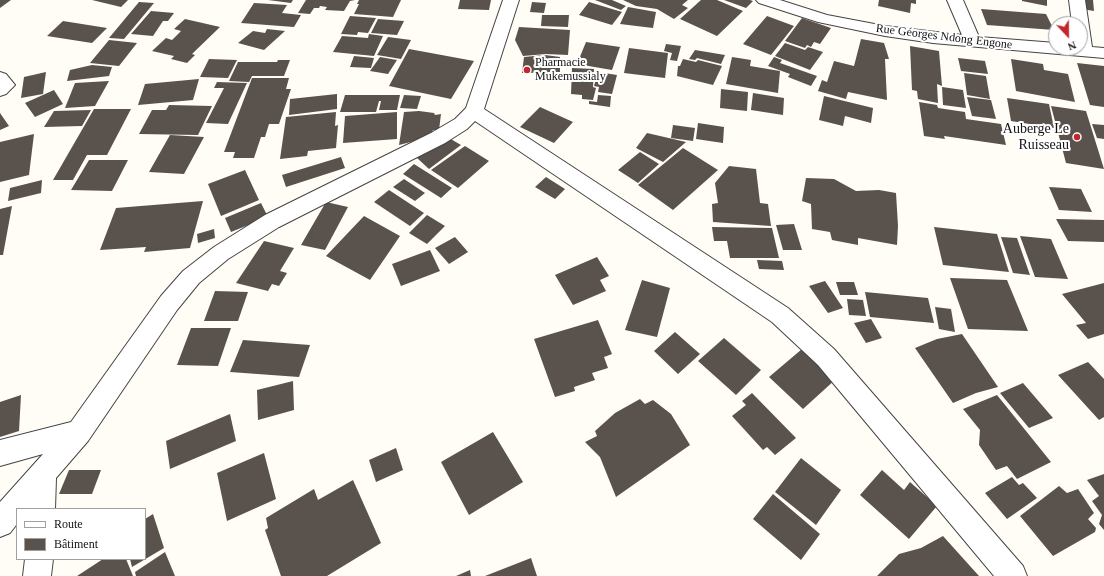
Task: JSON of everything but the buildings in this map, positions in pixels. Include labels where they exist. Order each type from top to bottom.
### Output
[{"type":"street","points":[[0,523],[79,432],[168,303],[191,277],[222,253],[265,225],[341,185],[438,138],[461,124],[474,111],[511,0]]},
{"type":"street","name":"Rue Géorges Ndong Engone","points":[[764,0],[824,19],[849,25],[933,38],[1048,48]]},
{"type":"street","points":[[955,0],[973,42]]},
{"type":"street","points":[[1077,0],[1079,16]]},
{"type":"street","name":"Rue Géorges Ndong Engone","points":[[1088,51],[1104,53]]},
{"type":"street","points":[[0,78],[6,85],[0,90]]},
{"type":"street","points":[[474,111],[780,315],[826,357],[1013,576]]},
{"type":"street","points":[[0,453],[79,432]]},
{"type":"street","points":[[42,508],[43,473]]},
{"type":"street","points":[[37,576],[39,560]]},
{"type":"place","name":"Pharmacie Mukemussialy","points":[[527,70]]},
{"type":"place","name":"Auberge Le Ruisseau","points":[[1077,137]]}]
